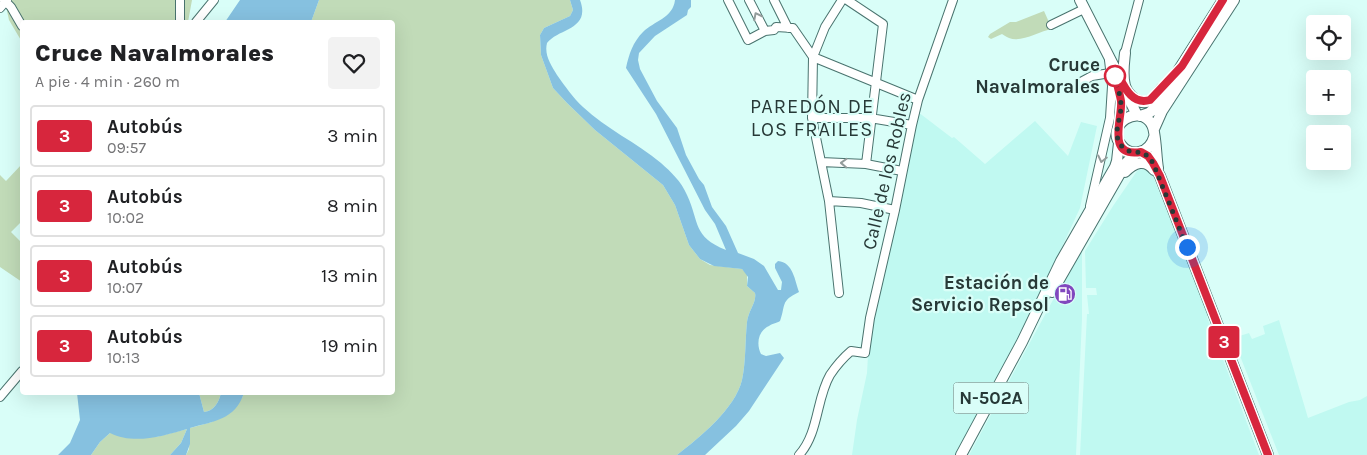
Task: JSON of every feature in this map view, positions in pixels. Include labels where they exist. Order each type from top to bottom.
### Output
[{"type":"main road","points":[[1119,125],[1125,118],[1154,109],[1223,0]]},
{"type":"main road","name":"N-502A","points":[[961,455],[1022,342],[1126,163],[1138,152],[1148,148],[1162,111],[1234,0]]},
{"type":"main road","points":[[1082,4],[1108,56],[1121,100],[1119,125]]},
{"type":"main road","points":[[1108,56],[1116,59],[1125,53]]},
{"type":"main road","points":[[1112,71],[1125,53]]},
{"type":"main road","points":[[1125,53],[1125,88],[1130,101],[1139,115],[1149,120],[1154,133],[1160,176]]},
{"type":"main road","points":[[1112,71],[1131,96],[1138,101],[1145,102],[1150,100],[1182,66]]},
{"type":"main road","name":"N-502A","points":[[1022,342],[1047,288],[1117,161],[1119,125]]},
{"type":"main road","points":[[1119,143],[1126,150],[1148,156],[1160,176],[1268,455]]},
{"type":"main road","points":[[1108,196],[1126,171],[1138,162],[1144,162],[1151,166],[1160,176]]},
{"type":"street","points":[[180,0],[180,20]]},
{"type":"street","points":[[198,20],[214,0]]},
{"type":"street","points":[[728,0],[748,40],[765,31],[774,30],[776,27],[793,28],[813,57],[918,100]]},
{"type":"street","points":[[749,0],[765,31]]},
{"type":"street","points":[[774,0],[788,28]]},
{"type":"street","points":[[839,293],[829,201],[812,118],[813,57],[825,26],[842,0]]},
{"type":"street","points":[[847,0],[883,24],[870,118],[866,164]]},
{"type":"street","name":"Calle de los Robles","points":[[800,455],[810,438],[830,375],[851,351],[865,353],[870,318],[895,210],[912,124],[918,100],[953,0]]},
{"type":"street","points":[[1125,53],[1139,0]]},
{"type":"street","points":[[0,8],[5,1],[20,23]]},
{"type":"street","points":[[1051,25],[1082,4]]},
{"type":"street","points":[[1078,83],[1092,76],[1112,71],[1112,102],[1109,124],[1090,208]]},
{"type":"street","points":[[812,118],[870,118],[912,124]]},
{"type":"street","points":[[821,162],[866,164],[902,171]]},
{"type":"street","points":[[829,201],[861,203],[895,210]]},
{"type":"street","points":[[0,397],[20,373]]},
{"type":"shaded area","points":[[240,0],[319,0],[312,20],[226,20]]},
{"type":"shaded area","points":[[570,0],[580,0],[581,17],[578,23],[547,43],[547,56],[550,64],[569,92],[583,107],[611,129],[651,155],[672,173],[685,190],[702,234],[715,245],[726,250],[715,224],[705,210],[656,114],[626,68],[632,49],[643,32],[671,11],[675,0],[691,0],[691,7],[687,15],[655,36],[639,53],[640,69],[657,101],[677,128],[686,155],[704,185],[712,207],[726,226],[738,253],[754,259],[764,266],[778,290],[781,290],[782,282],[775,264],[778,261],[783,262],[793,273],[799,292],[786,301],[780,321],[765,328],[759,338],[761,354],[766,356],[780,353],[784,358],[749,411],[705,455],[677,455],[716,422],[738,391],[742,380],[745,358],[747,322],[755,300],[755,293],[747,286],[748,277],[742,269],[714,266],[700,259],[689,245],[675,205],[663,185],[595,130],[553,88],[541,55],[540,35],[544,28],[570,16],[573,10]]},
{"type":"shaded area","points":[[918,112],[952,138],[954,137],[985,164],[1035,121],[1068,156],[1081,122],[1097,126],[1080,208],[1030,316],[955,455],[852,455],[867,373],[869,337]]},
{"type":"shaded area","points":[[1140,169],[1149,170],[1152,174],[1209,315],[1207,317],[1259,455],[1080,455],[1087,314],[1089,314],[1087,295],[1097,295],[1096,288],[1086,288],[1085,251],[1113,206]]},
{"type":"shaded area","points":[[1082,250],[1082,319],[1076,455],[969,455],[1079,252]]},
{"type":"shaded area","points":[[1279,320],[1308,418],[1367,396],[1367,455],[1279,455],[1233,338],[1249,333],[1252,339],[1265,334],[1263,326]]},
{"type":"shaded area","points":[[77,395],[200,395],[204,412],[211,410],[215,406],[220,395],[243,395],[235,409],[223,418],[190,428],[190,444],[186,455],[170,455],[181,443],[187,429],[158,437],[139,439],[119,437],[110,433],[100,442],[91,455],[58,455],[70,443],[80,420]]},
{"type":"green space","points":[[7,0],[192,0],[188,20],[20,20],[20,39],[9,20],[5,2]]},
{"type":"green space","points":[[319,0],[570,0],[573,10],[570,16],[544,28],[540,35],[541,55],[553,88],[595,130],[663,185],[675,205],[689,245],[700,259],[710,265],[742,269],[747,274],[747,286],[755,293],[755,300],[747,322],[742,380],[732,401],[716,422],[677,455],[186,455],[189,449],[190,428],[212,422],[243,395],[395,395],[395,20],[312,20]]},
{"type":"green space","points":[[1044,11],[1052,29],[1019,39],[1009,38],[1002,34],[991,39],[988,37],[1010,22],[1016,22]]},
{"type":"green space","points":[[20,166],[20,223],[11,232],[20,241],[20,281],[0,267],[0,175],[6,181]]},
{"type":"green space","points":[[200,395],[220,395],[215,406],[211,410],[204,412]]},
{"type":"green space","points":[[187,429],[181,443],[170,455],[91,455],[100,442],[110,433],[156,437]]},
{"type":"bus line","name":"3","points":[[1223,0],[1182,66],[1158,94],[1150,100],[1141,102],[1133,98],[1125,88],[1115,69],[1121,100],[1117,134],[1119,143],[1126,150],[1136,153],[1141,152],[1148,156],[1160,176],[1268,455]]},
{"type":"place","name":"Cruce Navalmorales","points":[[1115,76]]},
{"type":"place","name":"Estación de Servicio Repsol","points":[[1065,294]]},
{"type":"district","name":"PAREDÓN DE LOS FRAILES","points":[[812,118]]},
{"type":"route","points":[[1115,76],[1121,100],[1121,114],[1117,134],[1119,143],[1126,150],[1136,153],[1141,152],[1148,156],[1153,163],[1160,176],[1187,247]]}]
